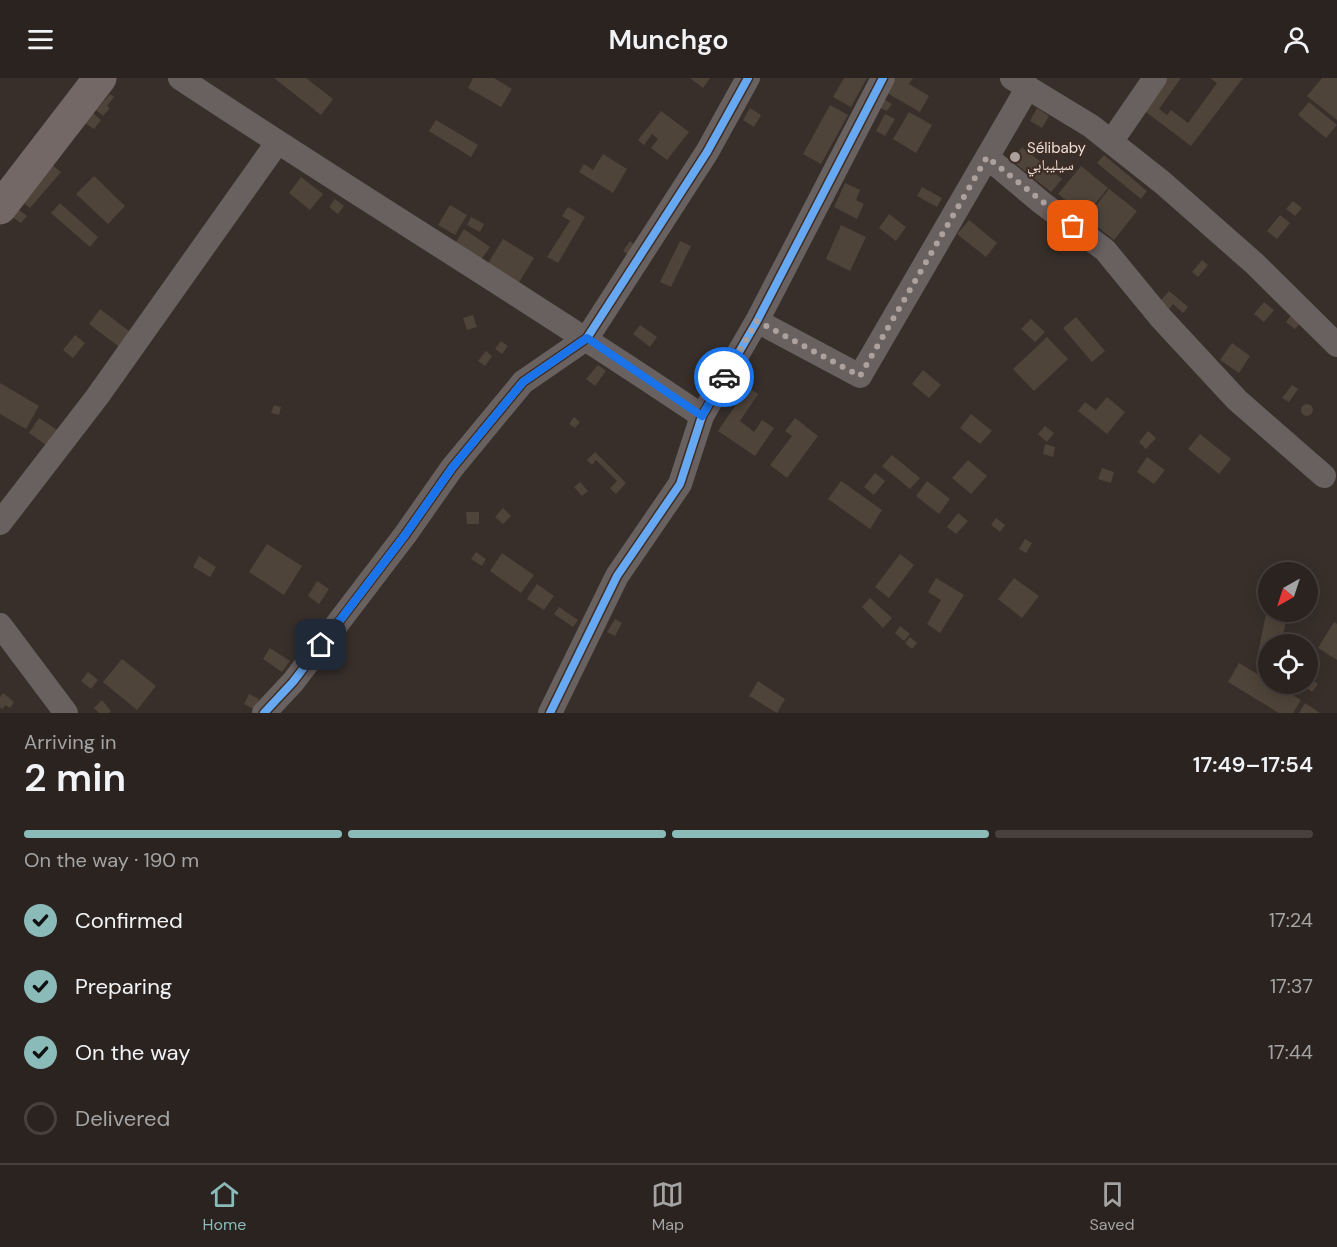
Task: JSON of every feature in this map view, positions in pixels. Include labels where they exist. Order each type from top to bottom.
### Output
[{"type":"main road","points":[[0,208],[100,78]]},
{"type":"street","points":[[180,78],[277,143],[587,338],[702,416]]},
{"type":"street","points":[[264,713],[293,682],[405,535],[452,468],[523,382],[587,338],[707,152],[748,78]]},
{"type":"street","points":[[550,713],[617,576],[680,484],[702,416],[757,321],[883,78]]},
{"type":"street","points":[[1111,142],[1155,78]]},
{"type":"street","points":[[757,321],[860,376],[987,157],[1020,83],[1091,126],[1163,183],[1256,264],[1337,345]]},
{"type":"street","points":[[0,523],[97,397],[277,143]]},
{"type":"street","points":[[987,157],[1041,202],[1105,250],[1160,317],[1237,400],[1324,476]]},
{"type":"street","points":[[0,625],[66,713]]},
{"type":"building","points":[[274,78],[306,78],[333,99],[321,115]]},
{"type":"building","points":[[473,78],[494,78],[512,89],[501,107],[468,88]]},
{"type":"building","points":[[690,78],[710,78],[703,88]]},
{"type":"building","points":[[844,78],[867,78],[851,107],[833,97]]},
{"type":"building","points":[[896,78],[913,78],[909,84],[929,96],[920,112],[887,93]]},
{"type":"building","points":[[1166,78],[1181,78],[1159,109],[1167,115],[1171,110],[1188,123],[1217,83],[1210,78],[1243,78],[1191,146],[1142,109]]},
{"type":"building","points":[[1322,78],[1337,78],[1337,120],[1307,96]]},
{"type":"building","points":[[110,94],[114,97],[107,106],[110,108],[103,116],[96,110]]},
{"type":"building","points":[[882,98],[892,104],[887,111],[877,106]]},
{"type":"building","points":[[1309,102],[1337,125],[1326,138],[1298,115]]},
{"type":"building","points":[[830,105],[848,115],[821,164],[803,154]]},
{"type":"building","points":[[750,108],[761,115],[754,127],[743,120]]},
{"type":"building","points":[[1037,108],[1049,116],[1042,128],[1030,121]]},
{"type":"building","points":[[661,111],[689,132],[667,160],[651,148],[658,139],[652,134],[644,145],[638,140]]},
{"type":"building","points":[[909,112],[932,125],[916,153],[893,139]]},
{"type":"building","points":[[93,113],[101,120],[94,129],[85,123]]},
{"type":"building","points":[[885,114],[895,119],[885,136],[876,131]]},
{"type":"building","points":[[436,120],[478,145],[471,157],[429,131]]},
{"type":"building","points":[[1022,147],[1062,179],[1051,192],[1011,160]]},
{"type":"building","points":[[603,154],[627,169],[613,193],[579,172],[584,164],[593,170]]},
{"type":"building","points":[[1104,155],[1147,191],[1141,199],[1097,163]]},
{"type":"building","points":[[51,164],[61,172],[30,208],[20,200]]},
{"type":"building","points":[[1081,166],[1108,188],[1085,216],[1058,194]]},
{"type":"building","points":[[94,176],[125,206],[108,224],[76,194]]},
{"type":"building","points":[[301,177],[323,194],[310,210],[289,193]]},
{"type":"building","points":[[845,183],[860,190],[856,200],[864,204],[857,219],[834,207]]},
{"type":"building","points":[[922,187],[942,198],[937,207],[917,196]]},
{"type":"building","points":[[1109,189],[1137,211],[1114,240],[1086,218]]},
{"type":"building","points":[[335,199],[344,206],[338,214],[329,207]]},
{"type":"building","points":[[1293,201],[1302,208],[1295,216],[1286,209]]},
{"type":"building","points":[[60,203],[98,237],[90,247],[51,213]]},
{"type":"building","points":[[450,205],[467,215],[455,235],[438,225]]},
{"type":"building","points":[[568,207],[585,217],[558,263],[547,257],[570,221],[562,216]]},
{"type":"building","points":[[18,209],[27,216],[21,223],[12,217]]},
{"type":"building","points":[[889,214],[906,227],[896,241],[879,228]]},
{"type":"building","points":[[1280,215],[1290,223],[1277,239],[1267,231]]},
{"type":"building","points":[[471,217],[484,224],[480,232],[467,225]]},
{"type":"building","points":[[969,220],[997,243],[986,257],[957,234]]},
{"type":"building","points":[[841,225],[866,237],[850,271],[826,259]]},
{"type":"building","points":[[464,229],[490,247],[478,264],[453,247]]},
{"type":"building","points":[[503,239],[534,258],[516,287],[485,268]]},
{"type":"building","points":[[630,241],[636,246],[630,256],[623,251]]},
{"type":"building","points":[[680,241],[691,246],[671,287],[660,282]]},
{"type":"building","points":[[1202,260],[1208,265],[1198,277],[1192,272]]},
{"type":"building","points":[[1169,291],[1188,307],[1183,313],[1173,304],[1167,312],[1158,304]]},
{"type":"building","points":[[1264,302],[1274,310],[1264,322],[1254,314]]},
{"type":"building","points":[[100,309],[133,334],[122,349],[89,324]]},
{"type":"building","points":[[1293,313],[1302,321],[1295,329],[1286,322]]},
{"type":"building","points":[[473,315],[477,327],[467,330],[463,318]]},
{"type":"building","points":[[1076,317],[1105,351],[1092,362],[1063,328]]},
{"type":"building","points":[[1031,319],[1045,332],[1035,342],[1021,329]]},
{"type":"building","points":[[640,325],[657,337],[650,347],[633,334]]},
{"type":"building","points":[[75,335],[85,343],[73,358],[63,350]]},
{"type":"building","points":[[1047,337],[1068,359],[1034,391],[1013,369]]},
{"type":"building","points":[[501,341],[508,346],[502,354],[495,349]]},
{"type":"building","points":[[1232,343],[1250,356],[1239,373],[1220,360]]},
{"type":"building","points":[[486,351],[492,356],[485,366],[478,361]]},
{"type":"building","points":[[598,365],[606,371],[595,386],[586,379]]},
{"type":"building","points":[[923,370],[941,385],[929,398],[912,384]]},
{"type":"building","points":[[0,383],[39,406],[26,429],[0,414]]},
{"type":"building","points":[[1292,385],[1298,389],[1289,402],[1282,398]]},
{"type":"building","points":[[748,387],[758,394],[740,421],[754,432],[762,420],[774,428],[755,456],[718,431]]},
{"type":"building","points":[[1107,397],[1125,412],[1107,434],[1078,411],[1085,402],[1096,410]]},
{"type":"building","points":[[1309,404],[1312,405],[1312,415],[1305,416],[1302,415],[1301,408],[1302,405]]},
{"type":"building","points":[[274,405],[281,407],[279,415],[271,413]]},
{"type":"building","points":[[971,414],[992,431],[980,444],[960,428]]},
{"type":"building","points":[[574,417],[580,422],[575,428],[569,424]]},
{"type":"building","points":[[39,418],[59,431],[49,447],[29,433]]},
{"type":"building","points":[[795,418],[818,436],[787,478],[770,465],[792,436],[785,431]]},
{"type":"building","points":[[1045,426],[1054,433],[1047,442],[1038,434]]},
{"type":"building","points":[[1148,431],[1156,438],[1146,449],[1139,442]]},
{"type":"building","points":[[1200,434],[1231,459],[1219,474],[1188,449]]},
{"type":"building","points":[[1045,444],[1055,447],[1053,457],[1043,454]]},
{"type":"building","points":[[595,452],[626,483],[616,494],[610,488],[617,481],[596,460],[592,465],[587,460]]},
{"type":"building","points":[[892,455],[920,478],[910,489],[882,466]]},
{"type":"building","points":[[1147,457],[1165,470],[1154,484],[1137,472]]},
{"type":"building","points":[[968,460],[987,476],[971,494],[952,478]]},
{"type":"building","points":[[1102,468],[1114,472],[1111,483],[1098,479]]},
{"type":"building","points":[[875,473],[885,481],[874,495],[864,487]]},
{"type":"building","points":[[841,481],[882,510],[870,529],[828,499]]},
{"type":"building","points":[[927,481],[950,499],[939,514],[916,496]]},
{"type":"building","points":[[580,482],[588,491],[582,496],[574,487]]},
{"type":"building","points":[[503,508],[511,516],[503,524],[495,517]]},
{"type":"building","points":[[466,512],[479,512],[479,524],[467,524]]},
{"type":"building","points":[[958,513],[968,521],[956,534],[947,527]]},
{"type":"building","points":[[996,518],[1005,525],[1000,532],[991,525]]},
{"type":"building","points":[[1025,539],[1032,543],[1026,553],[1019,549]]},
{"type":"building","points":[[267,544],[302,566],[284,595],[249,572]]},
{"type":"building","points":[[476,552],[486,559],[482,566],[471,559]]},
{"type":"building","points":[[502,553],[534,575],[521,593],[490,571]]},
{"type":"building","points":[[900,554],[914,565],[889,598],[875,587]]},
{"type":"building","points":[[199,556],[216,567],[210,577],[193,567]]},
{"type":"building","points":[[936,578],[964,595],[940,633],[927,624],[941,600],[928,592]]},
{"type":"building","points":[[1014,578],[1039,596],[1022,618],[998,599]]},
{"type":"building","points":[[317,581],[329,589],[319,604],[308,596]]},
{"type":"building","points":[[537,584],[554,596],[544,610],[527,599]]},
{"type":"building","points":[[870,598],[892,618],[883,628],[862,607]]},
{"type":"building","points":[[559,607],[578,620],[573,627],[554,614]]},
{"type":"building","points":[[615,619],[622,623],[615,636],[607,632]]},
{"type":"building","points":[[1264,622],[1286,622],[1283,634],[1262,634]]},
{"type":"building","points":[[1334,622],[1337,624],[1337,660],[1318,648]]},
{"type":"building","points":[[900,626],[910,634],[904,641],[895,633]]},
{"type":"building","points":[[910,637],[917,643],[912,649],[905,643]]},
{"type":"building","points":[[270,648],[290,661],[282,672],[263,659]]},
{"type":"building","points":[[122,659],[156,686],[137,710],[103,682]]},
{"type":"building","points":[[1239,663],[1258,674],[1258,694],[1291,694],[1301,700],[1293,713],[1279,713],[1228,682]]},
{"type":"building","points":[[88,672],[98,680],[91,689],[81,681]]},
{"type":"building","points":[[758,681],[785,699],[777,713],[749,696]]},
{"type":"building","points":[[3,693],[14,702],[10,708],[6,705],[2,709],[0,707],[0,697]]},
{"type":"building","points":[[249,694],[259,699],[254,709],[244,704]]},
{"type":"building","points":[[102,700],[111,711],[109,713],[99,713],[94,708]]},
{"type":"building","points":[[1305,703],[1320,713],[1299,713]]},
{"type":"cycle path","points":[[264,713],[293,682],[405,535],[452,468],[523,382],[587,338],[707,152],[748,78]]},
{"type":"cycle path","points":[[550,713],[617,576],[680,484],[702,416],[757,321],[883,78]]},
{"type":"way so far","points":[[724,377],[757,321],[860,376],[987,157],[1073,226]]},
{"type":"place","name":"Sélibaby سيليبابي","points":[[1015,157]]},
{"type":"route","points":[[321,645],[405,535],[452,468],[523,382],[587,338],[702,416],[724,377]]}]
